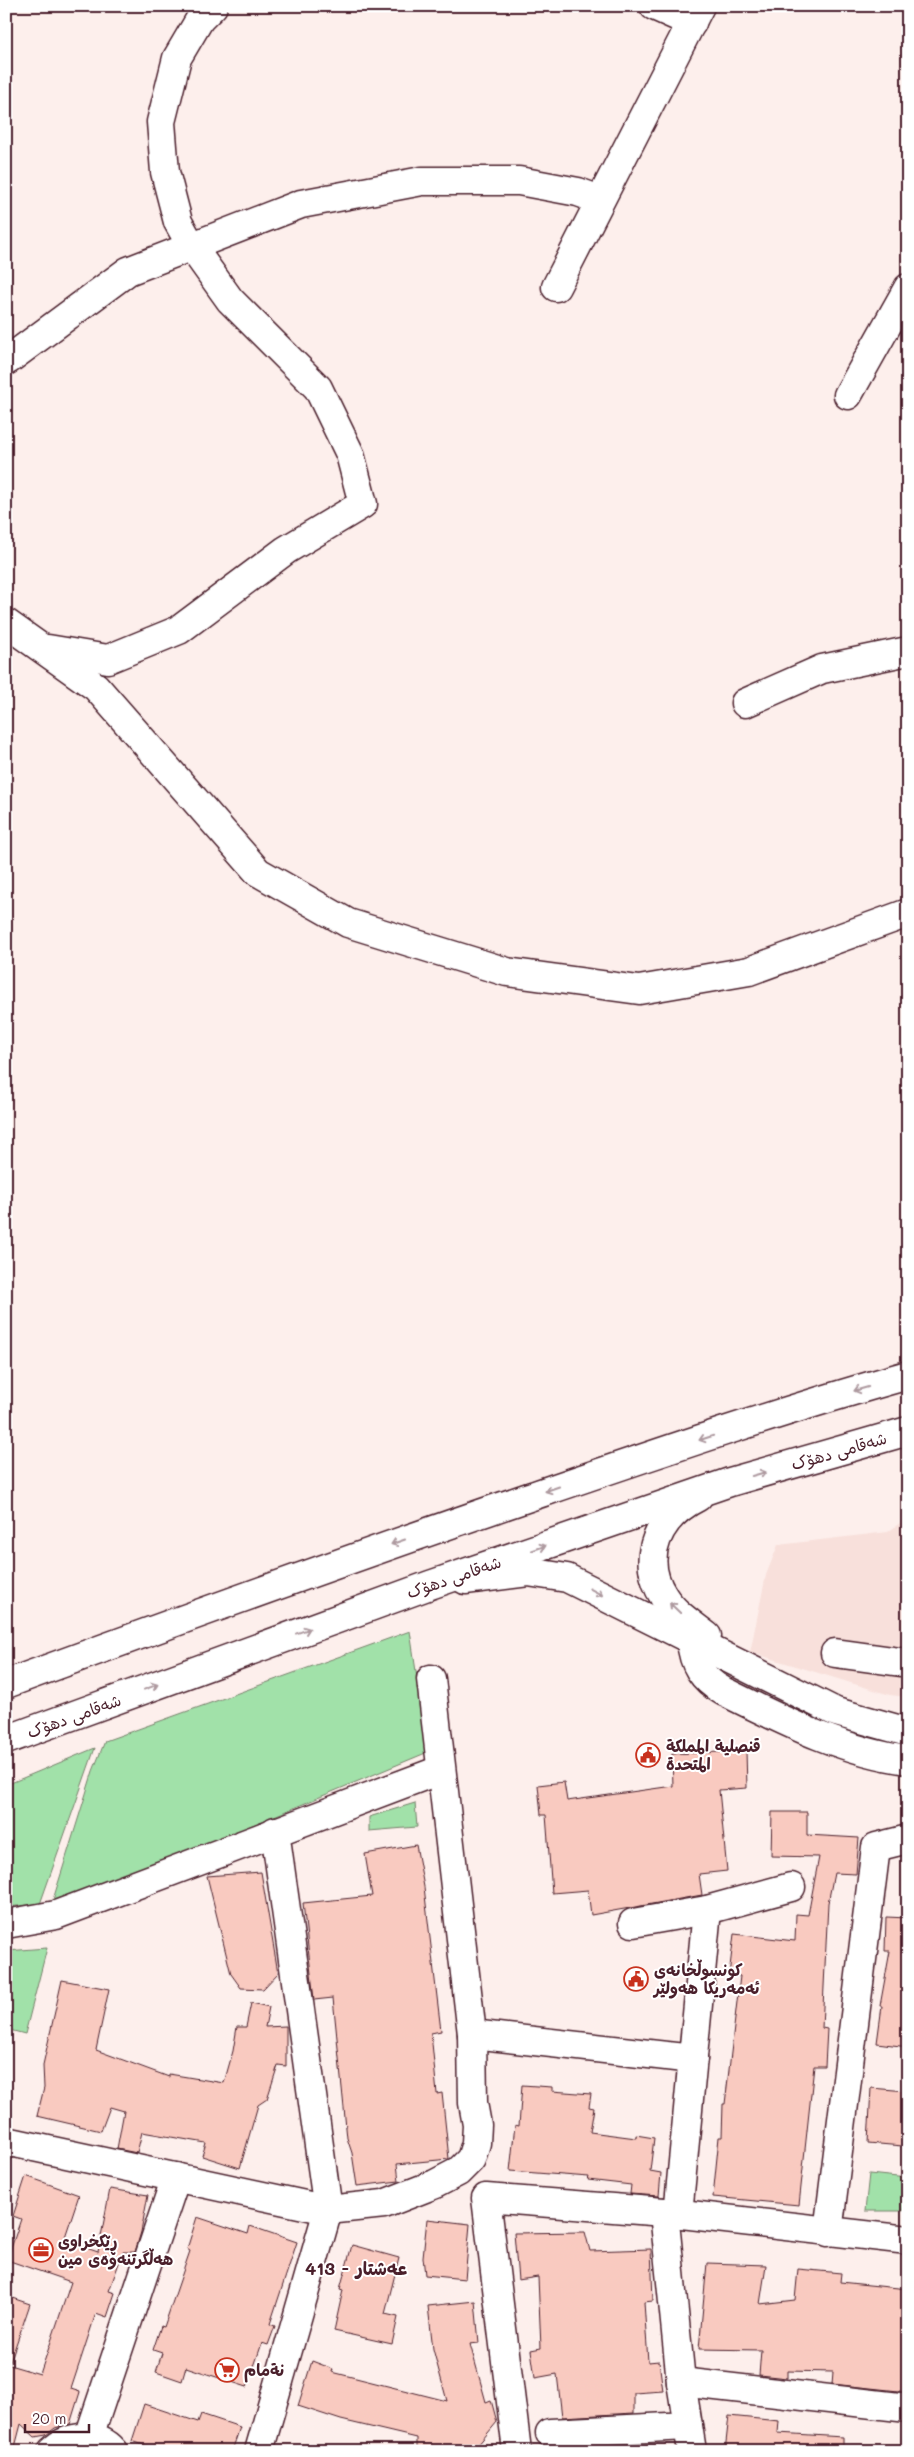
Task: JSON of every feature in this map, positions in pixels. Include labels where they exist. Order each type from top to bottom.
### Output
[{"type":"main road","points":[[41,647],[108,658],[179,630],[286,550],[363,504],[350,454],[318,388],[230,300],[192,247],[178,222],[165,172],[161,122],[177,58],[200,19],[213,6]]},
{"type":"main road","points":[[556,287],[696,15],[654,6]]},
{"type":"main road","points":[[6,359],[8,360],[128,271],[301,204],[422,181],[519,181],[578,192],[600,200]]},
{"type":"main road","points":[[848,395],[901,311],[908,288]]},
{"type":"main road","points":[[6,623],[96,687],[258,872],[348,923],[507,972],[639,990],[749,971],[908,913]]},
{"type":"main road","points":[[745,703],[822,669],[908,650]]},
{"type":"main road","points":[[6,1684],[311,1572],[565,1484],[823,1400],[908,1376]]},
{"type":"main road","name":"شەقامی دهۆک","points":[[6,1740],[430,1585],[730,1482],[908,1431]]},
{"type":"main road","points":[[730,1482],[686,1503],[668,1518],[654,1547],[654,1571],[664,1597],[673,1608],[753,1673]]},
{"type":"main road","points":[[430,1585],[518,1572],[558,1576],[586,1586],[753,1673],[836,1712],[908,1732]]},
{"type":"main road","points":[[691,1640],[696,1665],[712,1685],[722,1691],[832,1741],[863,1751],[908,1760]]},
{"type":"main road","points":[[835,1653],[908,1663]]},
{"type":"main road","points":[[6,2141],[328,2210],[384,2204],[435,2184],[458,2172],[471,2159],[476,2143],[477,2125],[473,2103],[472,2034],[431,1679]]},
{"type":"main road","points":[[6,1924],[56,1915],[440,1770]]},
{"type":"main road","points":[[259,2451],[328,2210],[275,1831]]},
{"type":"main road","points":[[828,2232],[876,1846],[908,1839]]},
{"type":"main road","points":[[633,1922],[707,1910],[791,1887]]},
{"type":"main road","points":[[550,2433],[690,2438],[681,2382],[671,2213],[693,2058],[707,1910]]},
{"type":"main road","points":[[472,2034],[693,2058]]},
{"type":"main road","points":[[89,2438],[176,2177]]},
{"type":"main road","points":[[517,2451],[486,2198],[671,2213],[908,2240]]},
{"type":"main road","points":[[681,2382],[908,2408]]},
{"type":"main road","points":[[52,2451],[64,2442],[89,2438],[102,2441],[114,2451]]},
{"type":"shaded area","points":[[908,1517],[908,1697],[890,1695],[750,1652],[766,1575],[778,1545],[888,1532]]},
{"type":"green space","points":[[410,1631],[428,1752],[154,1866],[52,1903],[93,1771],[105,1741]]},
{"type":"green space","points":[[95,1748],[40,1904],[6,1907],[6,1785]]},
{"type":"green space","points":[[415,1803],[417,1827],[369,1831],[369,1817]]},
{"type":"green space","points":[[47,1948],[25,2034],[6,2029],[6,1951]]},
{"type":"green space","points":[[869,2174],[907,2178],[903,2211],[865,2211]]},
{"type":"building","points":[[746,1751],[747,1788],[719,1790],[727,1871],[699,1874],[702,1895],[591,1915],[588,1890],[552,1893],[546,1815],[541,1815],[538,1785],[564,1782],[567,1801],[673,1786],[672,1754]]},
{"type":"building","points":[[772,1812],[807,1812],[807,1835],[859,1838],[856,1874],[834,1873],[828,1903],[822,2028],[827,2029],[825,2066],[814,2066],[799,2205],[713,2197],[719,2137],[722,2137],[723,2104],[725,2104],[740,1976],[729,1975],[734,1934],[795,1941],[796,1914],[808,1915],[819,1857],[771,1856]]},
{"type":"building","points":[[416,1845],[424,1887],[441,2031],[431,2033],[437,2094],[442,2093],[449,2159],[397,2164],[399,2181],[357,2186],[352,2153],[347,2138],[333,1998],[314,2000],[303,1903],[372,1896],[365,1854]]},
{"type":"building","points":[[261,1872],[278,1973],[263,1989],[241,1988],[231,1974],[207,1876]]},
{"type":"building","points":[[886,1917],[908,1918],[908,2047],[877,2043],[882,2006],[880,2006],[890,1951],[885,1951]]},
{"type":"building","points":[[62,1980],[109,1989],[96,2050],[169,2077],[169,2074],[224,2083],[233,2051],[237,2027],[246,2027],[251,2003],[269,2007],[265,2027],[286,2026],[286,2066],[278,2065],[267,2099],[258,2105],[240,2168],[202,2156],[206,2143],[142,2132],[137,2153],[117,2149],[124,2111],[110,2107],[101,2131],[37,2116],[44,2088],[43,2065]]},
{"type":"building","points":[[522,2085],[552,2087],[552,2091],[591,2094],[589,2107],[594,2108],[590,2132],[636,2138],[636,2135],[654,2138],[650,2171],[661,2173],[659,2196],[630,2194],[631,2185],[588,2180],[589,2177],[510,2171],[515,2125],[519,2126]]},
{"type":"building","points":[[871,2088],[906,2091],[902,2146],[868,2143]]},
{"type":"building","points":[[26,2176],[79,2195],[65,2237],[66,2241],[98,2252],[110,2189],[148,2195],[135,2252],[123,2252],[109,2291],[115,2293],[107,2317],[96,2313],[71,2389],[80,2392],[70,2424],[55,2428],[46,2435],[35,2437],[21,2424],[14,2451],[6,2451],[6,2364],[40,2374],[71,2282],[7,2260],[21,2219],[13,2216]]},
{"type":"building","points":[[197,2217],[248,2234],[250,2226],[297,2242],[270,2324],[275,2326],[268,2345],[262,2343],[247,2387],[186,2367],[182,2381],[156,2372],[162,2353],[153,2350],[161,2326],[164,2327],[190,2251],[187,2249]]},
{"type":"building","points":[[427,2219],[470,2224],[465,2279],[425,2275],[423,2257]]},
{"type":"building","points":[[585,2232],[590,2251],[651,2249],[653,2301],[644,2302],[648,2362],[659,2361],[663,2391],[634,2393],[634,2413],[562,2417],[557,2374],[535,2378],[531,2350],[541,2348],[538,2277],[518,2280],[514,2233]]},
{"type":"building","points":[[352,2245],[399,2258],[385,2314],[398,2317],[392,2344],[334,2331],[343,2290],[340,2289]]},
{"type":"building","points":[[707,2263],[766,2265],[760,2304],[795,2300],[798,2269],[841,2273],[840,2282],[908,2289],[908,2392],[832,2384],[833,2372],[787,2371],[787,2378],[759,2375],[761,2350],[699,2349]]},
{"type":"building","points":[[6,2296],[30,2304],[9,2365],[6,2364]]},
{"type":"building","points":[[475,2301],[479,2343],[470,2344],[486,2402],[491,2400],[497,2422],[473,2451],[417,2447],[417,2438],[341,2420],[298,2406],[312,2361],[333,2369],[332,2372],[447,2401],[433,2349],[428,2306]]},
{"type":"building","points":[[144,2404],[198,2422],[201,2414],[240,2427],[232,2451],[161,2451],[132,2441]]},
{"type":"building","points":[[729,2416],[779,2421],[778,2433],[843,2437],[843,2451],[725,2451]]},
{"type":"building","points":[[608,2446],[609,2451],[573,2451],[572,2448]]},
{"type":"place","name":"قنصلية المملكة المتحدة","points":[[648,1755]]},
{"type":"place","name":"کونسوڵخانەی ئەمەریکا هەولێر","points":[[636,1979]]},
{"type":"place","name":"ڕێکخراوی هەڵگرتنەوەی مین","points":[[41,2250]]},
{"type":"place","name":"نةمام","points":[[227,2370]]},
{"type":"district","name":"عه‌شتار - 413","points":[[356,2269]]}]
